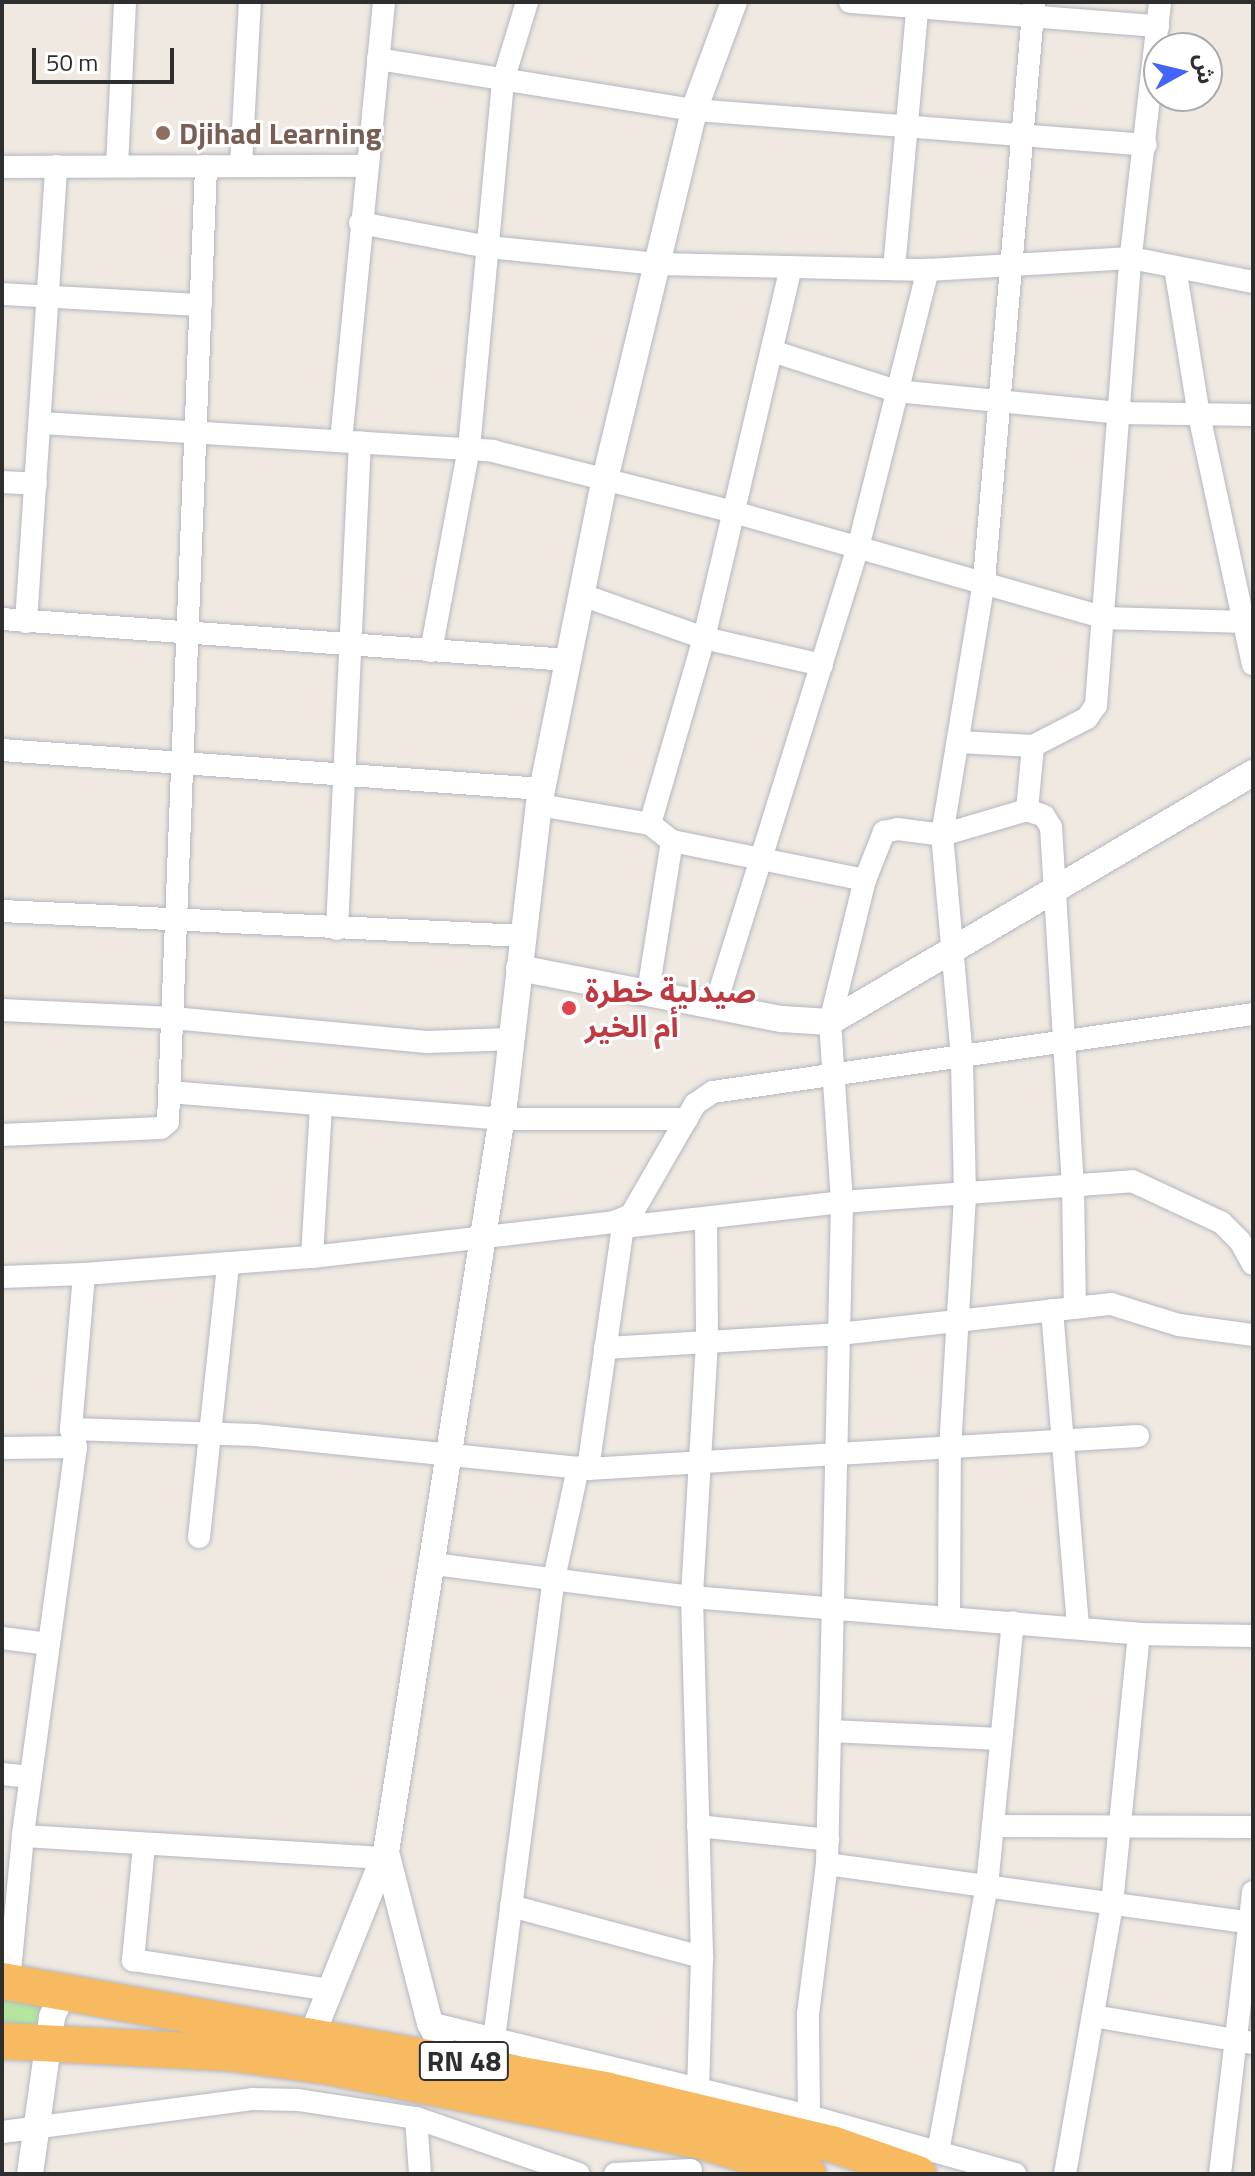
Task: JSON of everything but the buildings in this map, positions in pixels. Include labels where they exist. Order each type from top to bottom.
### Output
[{"type":"highway","name":"RN 48","points":[[6,1982],[312,2035],[450,2075],[698,2137],[808,2174]]},
{"type":"highway","name":"RN 48","points":[[2,2041],[230,2053],[450,2075]]},
{"type":"highway","name":"RN 48","points":[[698,2137],[832,2144],[928,2163]]},
{"type":"street","points":[[117,166],[125,2]]},
{"type":"street","points":[[241,166],[250,2]]},
{"type":"street","points":[[337,929],[349,645],[350,442],[360,223],[384,2]]},
{"type":"street","points":[[850,2],[1033,10],[1158,26]]},
{"type":"street","points":[[959,742],[1033,746],[1093,712],[1106,618],[1131,258],[1160,2]]},
{"type":"street","points":[[431,651],[469,448],[503,81],[521,4]]},
{"type":"street","points":[[894,269],[918,5]]},
{"type":"street","points":[[312,2035],[385,1855],[434,1564],[501,1119],[541,797],[605,479],[694,110],[727,7]]},
{"type":"street","points":[[949,1616],[950,1449],[961,1320],[965,1194],[962,1058],[942,835],[984,580],[1008,262],[1033,10]]},
{"type":"street","points":[[378,59],[694,110],[905,125],[1021,138],[1146,145]]},
{"type":"street","points":[[26,622],[56,166]]},
{"type":"street","points":[[2,1135],[161,1128],[168,1122],[179,918],[206,166]]},
{"type":"street","points":[[2,167],[366,166]]},
{"type":"street","points":[[360,223],[488,247],[658,264],[928,270],[1008,262],[1131,258],[1253,282]]},
{"type":"street","points":[[1175,267],[1199,415],[1253,664]]},
{"type":"street","points":[[650,824],[704,638],[730,511],[791,268]]},
{"type":"street","points":[[716,1003],[858,548],[928,270]]},
{"type":"street","points":[[2,294],[201,305]]},
{"type":"street","points":[[772,351],[896,391],[1119,413],[1253,415]]},
{"type":"street","points":[[40,423],[469,448],[730,511],[984,580],[1106,618],[1245,622]]},
{"type":"street","points":[[2,482],[36,484]]},
{"type":"street","points":[[582,595],[704,638],[822,665]]},
{"type":"street","points":[[2,619],[189,635],[569,660]]},
{"type":"street","points":[[1027,810],[1033,746]]},
{"type":"street","points":[[2,750],[343,776],[541,797],[650,824],[672,841],[865,880]]},
{"type":"street","points":[[519,968],[716,1003],[782,1019],[830,1022],[1058,892],[1253,773]]},
{"type":"street","points":[[809,2116],[808,2014],[828,1840],[842,1202],[830,1022],[865,880],[884,832],[898,829],[942,835],[1027,810],[1044,816],[1051,827],[1058,892],[1062,1043],[1073,1186],[1075,1308]]},
{"type":"street","points":[[648,992],[672,841]]},
{"type":"street","points":[[2,911],[523,936]]},
{"type":"street","points":[[2,1010],[173,1018],[427,1042],[511,1039]]},
{"type":"street","points":[[494,2039],[553,1583],[583,1468],[624,1223],[695,1104],[713,1092],[835,1077],[1253,1014]]},
{"type":"street","points":[[169,1092],[501,1119],[687,1119]]},
{"type":"street","points":[[312,1257],[321,1104]]},
{"type":"street","points":[[2,1277],[312,1257],[483,1236],[706,1218],[842,1202],[1132,1181],[1156,1190],[1232,1231],[1253,1264]]},
{"type":"street","points":[[698,2137],[702,1957],[692,1597],[707,1342],[706,1218]]},
{"type":"street","points":[[199,1537],[228,1264]]},
{"type":"street","points":[[6,1982],[73,1438],[84,1274]]},
{"type":"street","points":[[605,1348],[839,1334],[1052,1310],[1123,1306],[1179,1325],[1253,1335]]},
{"type":"street","points":[[1052,1310],[1066,1441],[1078,1628]]},
{"type":"street","points":[[2,1448],[73,1438],[211,1433],[583,1468],[700,1465],[1138,1436]]},
{"type":"street","points":[[434,1564],[553,1583],[692,1597],[833,1606],[1139,1634],[1253,1636]]},
{"type":"street","points":[[928,2163],[987,1886],[999,1739],[1013,1622]]},
{"type":"street","points":[[1065,2174],[1112,1904],[1139,1634]]},
{"type":"street","points":[[2,1638],[49,1644]]},
{"type":"street","points":[[831,1731],[999,1739]]},
{"type":"street","points":[[2,1774],[31,1777]]},
{"type":"street","points":[[698,1826],[828,1840]]},
{"type":"street","points":[[993,1826],[1121,1829],[1253,1827]]},
{"type":"street","points":[[23,1836],[144,1846],[385,1855]]},
{"type":"street","points":[[137,2005],[133,1960],[144,1846]]},
{"type":"street","points":[[385,1855],[430,2023],[450,2075]]},
{"type":"street","points":[[827,1864],[1251,1923]]},
{"type":"street","points":[[1220,2174],[1244,2042],[1253,1892]]},
{"type":"street","points":[[511,1906],[702,1957]]},
{"type":"street","points":[[133,1960],[328,1990]]},
{"type":"street","points":[[30,2174],[49,2042],[63,1991]]},
{"type":"street","points":[[1093,2016],[1244,2042]]},
{"type":"street","points":[[430,2023],[494,2039],[698,2137]]},
{"type":"street","points":[[2,2132],[36,2131],[252,2099],[332,2102],[416,2118],[573,2173]]},
{"type":"street","points":[[615,2174],[698,2137],[809,2116],[928,2163],[1015,2174]]},
{"type":"street","points":[[416,2118],[420,2174]]},
{"type":"green space","points":[[2,1989],[44,1996],[43,2025],[2,2025]]},
{"type":"place","name":"Djihad Learning","points":[[163,133]]},
{"type":"place","name":"صيدلية خطرة أم الخير","points":[[569,1008]]}]
